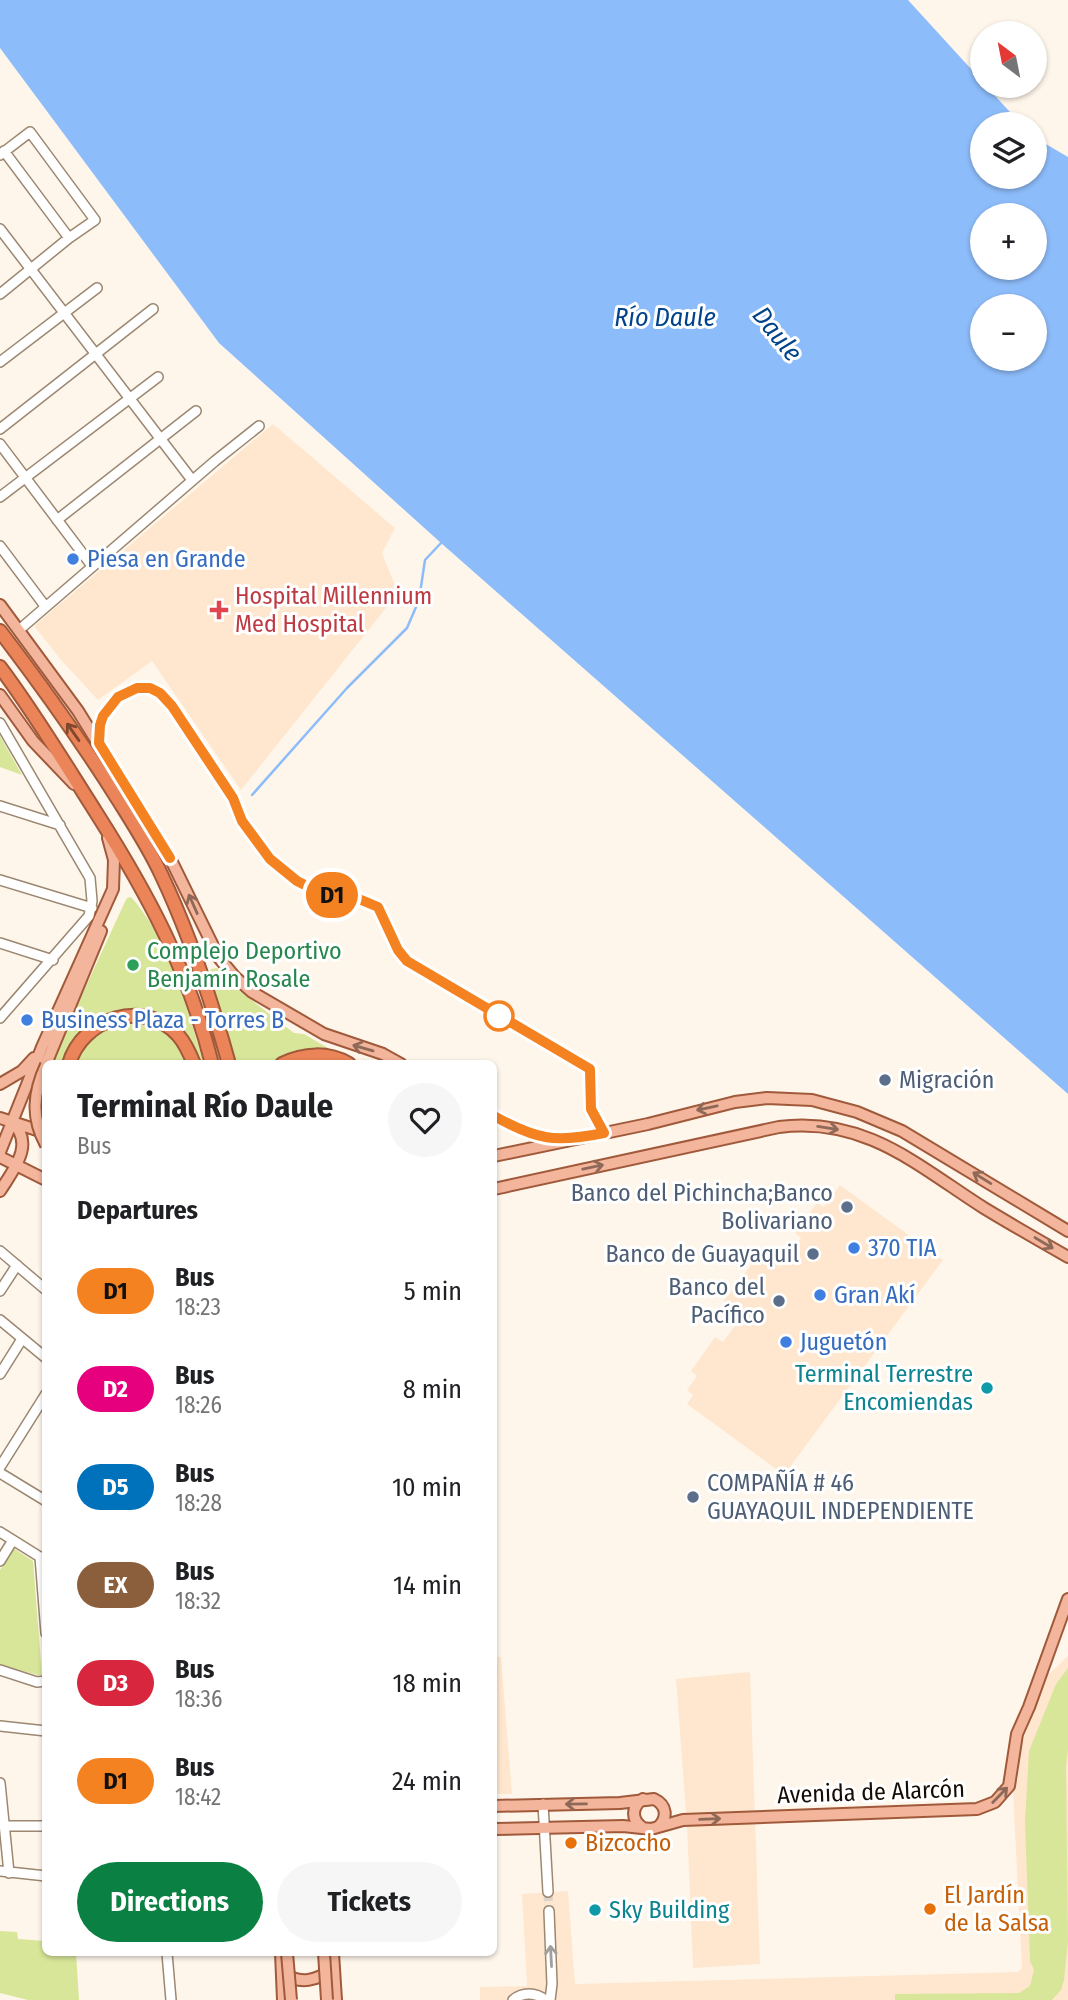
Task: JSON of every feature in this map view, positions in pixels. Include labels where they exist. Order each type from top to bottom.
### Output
[{"type":"highway","points":[[0,631],[99,769],[142,836],[161,873],[196,959],[228,1060]]},
{"type":"highway","points":[[0,667],[47,732],[121,849],[163,926],[180,967],[211,1060]]},
{"type":"highway","points":[[71,1060],[76,1047],[92,1030],[114,1018],[132,1016],[153,1019],[170,1028],[185,1045],[192,1060]]},
{"type":"highway","points":[[290,1060],[313,1055],[339,1060]]},
{"type":"main road","points":[[0,605],[78,710],[170,858],[216,951],[235,977],[252,992],[305,1024],[336,1040],[383,1054],[394,1060]]},
{"type":"main road","points":[[0,695],[41,750],[87,798]]},
{"type":"main road","points":[[122,780],[161,873]]},
{"type":"main road","points":[[48,1060],[96,947],[113,889],[114,860],[110,841],[96,813]]},
{"type":"main road","points":[[42,1178],[0,1154],[6,1120],[113,889]]},
{"type":"main road","points":[[0,1084],[22,1071],[42,1047]]},
{"type":"main road","points":[[42,1074],[36,1088],[34,1109],[42,1137]]},
{"type":"main road","points":[[497,1155],[648,1124],[735,1102],[767,1098],[813,1100],[857,1112],[902,1130],[1068,1231]]},
{"type":"main road","points":[[497,1117],[546,1139],[568,1140]]},
{"type":"main road","points":[[6,1120],[42,1132]]},
{"type":"main road","points":[[0,1191],[24,1148],[20,1129],[6,1120]]},
{"type":"main road","points":[[497,1188],[779,1126],[824,1126],[894,1148],[985,1209],[1068,1257]]},
{"type":"main road","name":"Avenida de Alarcón","points":[[497,1829],[622,1826],[651,1828],[683,1820],[977,1809],[990,1805],[1000,1798],[1009,1786],[1017,1734],[1068,1599]]},
{"type":"main road","points":[[497,1806],[620,1803],[644,1799],[654,1799],[659,1801],[665,1810],[663,1821],[651,1828],[637,1824],[634,1815],[636,1805],[644,1799]]},
{"type":"main road","points":[[281,1956],[283,2000]]},
{"type":"main road","points":[[287,1956],[291,2000]]},
{"type":"main road","points":[[324,1956],[327,2000]]},
{"type":"main road","points":[[333,1956],[336,2000]]},
{"type":"main road","points":[[282,1973],[295,1981],[303,1981],[334,1968]]},
{"type":"street","points":[[0,294],[94,220],[30,132],[2,153],[69,238]]},
{"type":"street","points":[[0,229],[192,480]]},
{"type":"street","points":[[0,362],[97,288]]},
{"type":"street","points":[[0,429],[153,309]]},
{"type":"street","points":[[0,497],[158,377]]},
{"type":"street","points":[[57,520],[196,411]]},
{"type":"street","points":[[19,630],[258,426]]},
{"type":"street","points":[[0,444],[92,566]]},
{"type":"street","points":[[0,546],[45,606]]},
{"type":"street","points":[[0,723],[90,878],[92,908],[89,916],[53,960],[2,1012]]},
{"type":"street","points":[[0,806],[60,825]]},
{"type":"street","points":[[0,880],[92,908]]},
{"type":"street","points":[[0,943],[53,960]]},
{"type":"street","points":[[0,1251],[42,1287]]},
{"type":"street","points":[[0,1292],[17,1265]]},
{"type":"street","points":[[0,1320],[42,1355]]},
{"type":"street","points":[[0,1374],[22,1339]]},
{"type":"street","points":[[0,1467],[42,1400]]},
{"type":"street","points":[[0,1473],[42,1497]]},
{"type":"street","points":[[0,1532],[42,1556]]},
{"type":"street","points":[[0,1561],[13,1540]]},
{"type":"street","points":[[0,1670],[42,1681]]},
{"type":"street","points":[[0,1726],[42,1731]]},
{"type":"street","points":[[0,1783],[4,1872],[42,1876]]},
{"type":"street","points":[[543,1804],[548,1892]]},
{"type":"street","points":[[4,1826],[42,1826]]},
{"type":"street","points":[[513,2000],[521,1995],[535,1994],[547,2000],[552,1984],[548,1911]]},
{"type":"street","points":[[167,1956],[170,2000]]},
{"type":"shaded area","name":"Hospital Millennium Med Hospital","points":[[273,424],[395,528],[382,553],[398,593],[241,790],[152,661],[98,700],[34,626]]},
{"type":"shaded area","points":[[840,1185],[943,1260],[784,1475],[687,1404],[693,1395],[687,1390],[697,1376],[691,1371],[715,1337],[723,1342],[743,1315],[724,1301],[760,1253],[780,1267],[801,1238],[795,1233],[817,1203],[824,1207]]},
{"type":"shaded area","points":[[1068,1656],[1068,2000],[480,2000],[480,1987],[527,1986],[522,1894],[568,1891],[575,1984],[1018,1972],[1022,1968],[1013,1793],[1018,1779],[1020,1748],[1048,1675]]},
{"type":"shaded area","points":[[497,1657],[501,1657],[512,1794],[497,1794]]},
{"type":"shaded area","points":[[750,1672],[760,1964],[693,1968],[687,1826],[676,1679]]},
{"type":"green space","points":[[0,736],[22,775],[0,767]]},
{"type":"green space","name":"Complejo Deportivo Benjamín Rosale","points":[[131,897],[145,914],[167,954],[203,1060],[52,1060],[127,898]]},
{"type":"green space","name":"Complejo Deportivo Benjamín Rosale","points":[[217,968],[236,988],[294,1033],[304,1034],[328,1048],[293,1052],[277,1060],[233,1060],[209,974],[211,969]]},
{"type":"green space","points":[[13,1548],[33,1561],[42,1676],[0,1665],[0,1570]]},
{"type":"green space","points":[[1068,1668],[1068,1941],[1061,1990],[1052,2000],[895,2000],[895,1994],[1019,1993],[1030,1986],[1034,1970],[1030,1961],[1025,1822],[1029,1751],[1056,1684]]},
{"type":"green space","points":[[0,1931],[17,1932],[18,1939],[42,1941],[42,1956],[76,1956],[79,2000],[28,2000],[0,1993]]},
{"type":"water","name":"Río Daule","points":[[0,0],[908,0],[970,68],[970,98],[997,98],[1010,112],[970,112],[970,189],[1047,189],[1047,145],[1068,157],[1068,1094],[441,543],[219,343],[0,48]]},
{"type":"waterway","points":[[252,795],[347,688],[407,628],[419,600],[425,560],[441,543]]},
{"type":"tunnel","points":[[548,1892],[549,1911]]},
{"type":"bus line","name":"D1","points":[[170,858],[99,743],[98,735],[103,716],[118,697],[137,688],[155,690],[165,697],[233,798],[242,821],[279,867],[313,889],[359,899],[378,907],[398,950],[407,961],[590,1069],[591,1109],[604,1133],[568,1140],[546,1139],[515,1128],[497,1118]]},
{"type":"place","name":"Piesa en Grande","points":[[73,559]]},
{"type":"place","name":"Hospital Millennium Med Hospital","points":[[219,610]]},
{"type":"place","name":"Complejo Deportivo Benjamín Rosale","points":[[133,965]]},
{"type":"place","name":"Business Plaza - Torres B","points":[[27,1020]]},
{"type":"place","name":"Migración","points":[[885,1080]]},
{"type":"place","name":"Banco del Pichincha;Banco Bolivariano","points":[[847,1207]]},
{"type":"place","name":"370 TIA","points":[[854,1248]]},
{"type":"place","name":"Banco de Guayaquil","points":[[813,1254]]},
{"type":"place","name":"Gran Akí","points":[[820,1295]]},
{"type":"place","name":"Banco del Pacífico","points":[[779,1301]]},
{"type":"place","name":"Juguetón","points":[[786,1342]]},
{"type":"place","name":"Terminal Terrestre Encomiendas","points":[[987,1388]]},
{"type":"place","name":"COMPAÑÍA # 46 GUAYAQUIL INDEPENDIENTE","points":[[693,1497]]},
{"type":"place","name":"Bizcocho","points":[[571,1843]]},
{"type":"place","name":"El Jardín de la Salsa","points":[[930,1909]]},
{"type":"place","name":"Sky Building","points":[[595,1910]]},
{"type":"water label","name":"Daule","points":[[777,334]]}]
